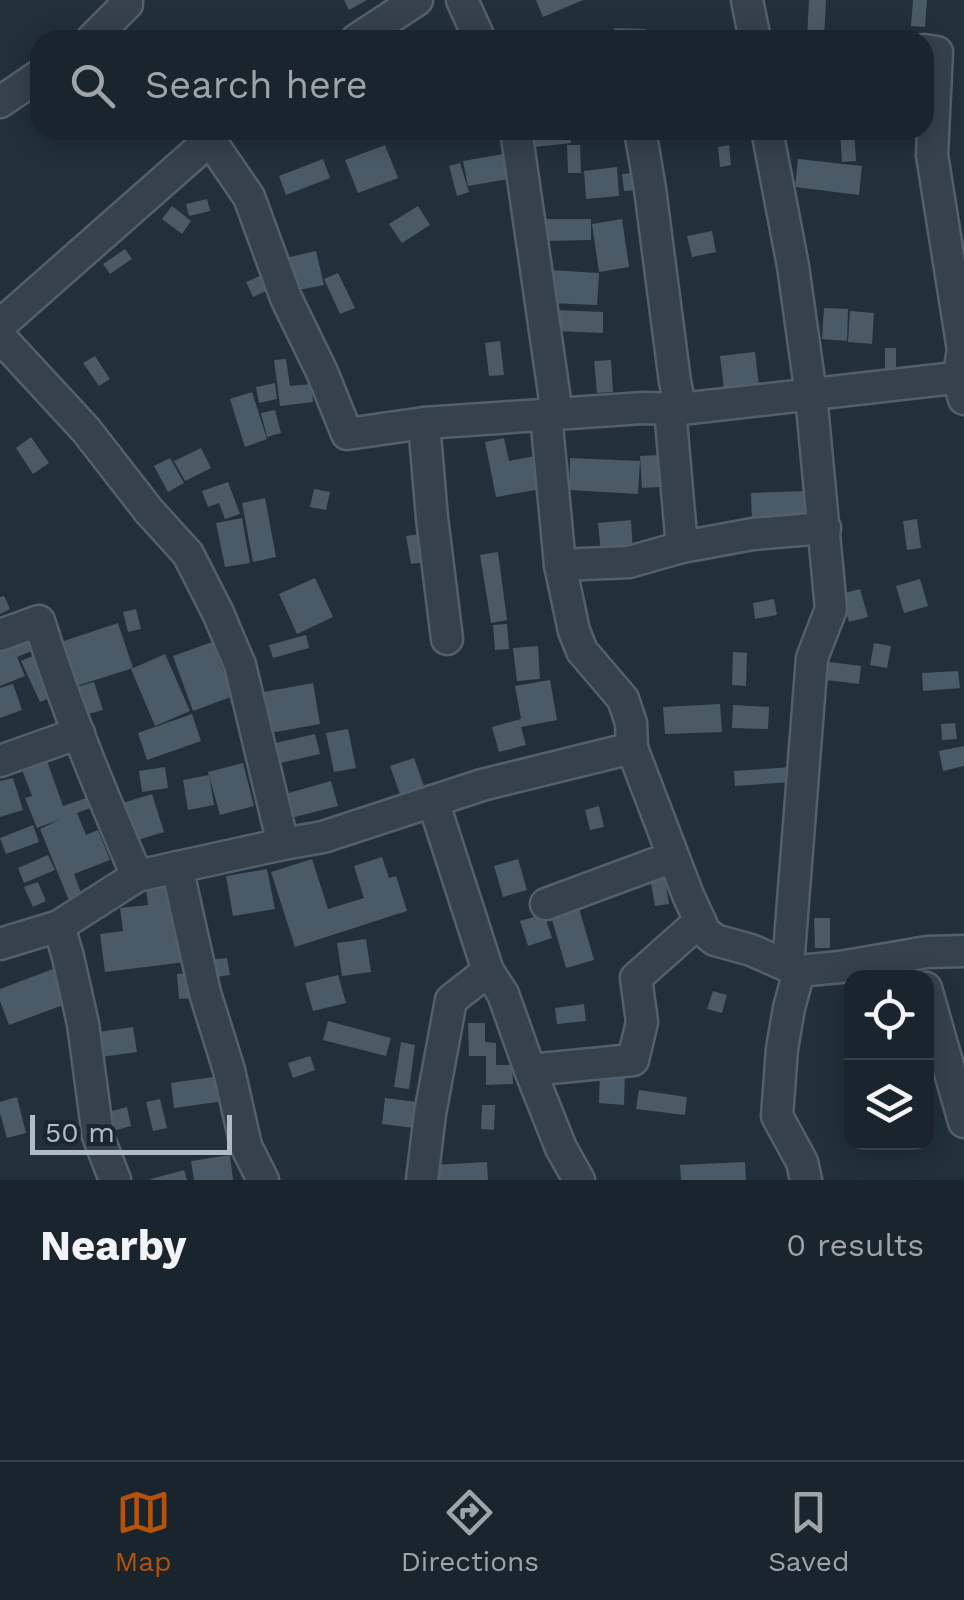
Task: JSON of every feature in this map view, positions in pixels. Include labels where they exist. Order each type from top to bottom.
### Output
[{"type":"street","points":[[101,30],[127,0]]},
{"type":"street","points":[[371,30],[416,0]]},
{"type":"street","points":[[462,0],[476,30]]},
{"type":"street","points":[[746,0],[753,30]]},
{"type":"street","points":[[934,52],[934,114]]},
{"type":"street","points":[[0,102],[30,82]]},
{"type":"street","points":[[0,325],[212,140]]},
{"type":"street","points":[[220,140],[249,197],[286,298],[347,434],[424,424],[676,409],[962,385],[963,350],[933,140]]},
{"type":"street","points":[[517,140],[551,415],[560,565],[574,631],[582,651],[622,699],[631,723],[632,748],[705,932],[715,940],[794,968],[920,966],[964,952]]},
{"type":"street","points":[[642,140],[676,382],[682,547]]},
{"type":"street","points":[[769,140],[810,395],[832,608],[812,658],[794,968],[777,1116],[802,1162],[806,1180]]},
{"type":"street","points":[[0,338],[86,430],[188,554],[240,665],[283,844]]},
{"type":"street","points":[[424,424],[447,640]]},
{"type":"street","points":[[560,565],[629,562],[752,534],[825,528]]},
{"type":"street","points":[[0,635],[39,620],[79,733],[137,876]]},
{"type":"street","points":[[0,761],[79,733]]},
{"type":"street","points":[[0,944],[59,926],[137,876],[323,837],[482,785],[632,748]]},
{"type":"street","points":[[433,801],[488,970],[504,994],[561,1148],[579,1180]]},
{"type":"street","points":[[546,904],[673,856]]},
{"type":"street","points":[[177,868],[246,1146],[264,1180]]},
{"type":"street","points":[[530,1070],[633,1060],[642,1022],[636,978],[700,921]]},
{"type":"street","points":[[59,926],[82,1024],[98,1136],[115,1180]]},
{"type":"street","points":[[422,1180],[451,1000],[488,970]]},
{"type":"street","points":[[934,1016],[964,1122]]},
{"type":"building","points":[[344,0],[367,0],[349,10]]},
{"type":"building","points":[[536,0],[583,0],[543,17]]},
{"type":"building","points":[[809,0],[826,0],[824,30],[807,30]]},
{"type":"building","points":[[913,0],[927,0],[925,27],[911,26]]},
{"type":"building","points":[[533,140],[571,140],[571,143],[534,147]]},
{"type":"building","points":[[841,140],[855,140],[856,161],[842,162]]},
{"type":"building","points":[[385,145],[398,178],[358,193],[345,160]]},
{"type":"building","points":[[567,145],[580,145],[581,173],[568,173]]},
{"type":"building","points":[[729,145],[731,165],[720,167],[718,147]]},
{"type":"building","points":[[503,154],[508,179],[468,186],[463,161]]},
{"type":"building","points":[[323,159],[330,178],[286,195],[279,176]]},
{"type":"building","points":[[798,159],[862,166],[859,195],[795,187]]},
{"type":"building","points":[[460,163],[469,192],[457,196],[449,166]]},
{"type":"building","points":[[617,167],[619,196],[586,199],[584,171]]},
{"type":"building","points":[[635,173],[636,190],[624,191],[622,174]]},
{"type":"building","points":[[207,199],[210,211],[189,216],[186,204]]},
{"type":"building","points":[[172,206],[191,221],[182,234],[162,219]]},
{"type":"building","points":[[418,206],[430,225],[402,243],[389,224]]},
{"type":"building","points":[[546,219],[591,219],[591,240],[547,241]]},
{"type":"building","points":[[622,219],[629,267],[599,272],[592,224]]},
{"type":"building","points":[[712,231],[716,252],[692,257],[687,236]]},
{"type":"building","points":[[125,249],[132,259],[110,274],[103,264]]},
{"type":"building","points":[[316,251],[324,285],[288,292],[281,259]]},
{"type":"building","points":[[550,270],[599,273],[597,305],[548,303]]},
{"type":"building","points":[[267,273],[273,288],[253,297],[246,282]]},
{"type":"building","points":[[338,273],[355,308],[340,314],[324,279]]},
{"type":"building","points":[[824,308],[848,309],[847,341],[822,339]]},
{"type":"building","points":[[556,310],[603,312],[603,333],[555,331]]},
{"type":"building","points":[[850,311],[874,313],[872,344],[848,342]]},
{"type":"building","points":[[500,341],[504,375],[489,376],[485,343]]},
{"type":"building","points":[[885,348],[896,348],[896,373],[885,372]]},
{"type":"building","points":[[755,352],[759,386],[724,390],[720,356]]},
{"type":"building","points":[[95,356],[110,379],[99,386],[83,363]]},
{"type":"building","points":[[286,359],[290,386],[311,384],[313,402],[280,406],[274,360]]},
{"type":"building","points":[[611,360],[613,392],[597,393],[594,361]]},
{"type":"building","points":[[275,383],[277,399],[259,403],[256,387]]},
{"type":"building","points":[[252,392],[267,439],[245,447],[230,399]]},
{"type":"building","points":[[275,410],[281,433],[267,437],[261,413]]},
{"type":"building","points":[[31,437],[49,463],[33,474],[16,448]]},
{"type":"building","points":[[504,438],[509,461],[535,456],[541,489],[496,497],[485,442]]},
{"type":"building","points":[[201,448],[211,468],[185,481],[174,461]]},
{"type":"building","points":[[659,455],[661,487],[642,488],[640,456]]},
{"type":"building","points":[[170,458],[184,483],[168,492],[154,466]]},
{"type":"building","points":[[570,458],[640,461],[638,494],[569,490]]},
{"type":"building","points":[[228,482],[240,514],[225,519],[219,503],[208,507],[202,491]]},
{"type":"building","points":[[314,489],[330,492],[326,510],[310,507]]},
{"type":"building","points":[[809,491],[810,522],[752,524],[751,493]]},
{"type":"building","points":[[265,498],[276,557],[253,562],[242,503]]},
{"type":"building","points":[[242,518],[250,563],[225,567],[216,523]]},
{"type":"building","points":[[917,519],[921,548],[907,550],[903,521]]},
{"type":"building","points":[[631,520],[633,552],[601,554],[598,523]]},
{"type":"building","points":[[419,534],[424,562],[411,564],[406,536]]},
{"type":"building","points":[[498,552],[507,620],[491,623],[480,555]]},
{"type":"building","points":[[315,578],[333,617],[297,634],[279,594]]},
{"type":"building","points":[[920,579],[928,606],[904,613],[896,586]]},
{"type":"building","points":[[860,589],[868,617],[849,622],[841,594]]},
{"type":"building","points":[[4,596],[10,609],[0,614],[0,597]]},
{"type":"building","points":[[774,599],[777,615],[755,619],[753,603]]},
{"type":"building","points":[[136,609],[141,629],[128,632],[123,612]]},
{"type":"building","points":[[118,623],[133,668],[70,688],[55,644]]},
{"type":"building","points":[[507,624],[509,649],[495,650],[493,625]]},
{"type":"building","points":[[306,635],[309,648],[273,658],[269,645]]},
{"type":"building","points":[[33,638],[37,649],[17,657],[25,676],[0,686],[0,652]]},
{"type":"building","points":[[212,642],[233,696],[193,711],[173,656]]},
{"type":"building","points":[[874,643],[891,646],[887,668],[870,665]]},
{"type":"building","points":[[538,646],[540,679],[517,681],[513,648]]},
{"type":"building","points":[[733,652],[747,653],[746,686],[732,685]]},
{"type":"building","points":[[37,654],[56,695],[40,702],[21,661]]},
{"type":"building","points":[[165,654],[190,711],[155,726],[131,669]]},
{"type":"building","points":[[829,662],[861,666],[859,684],[827,680]]},
{"type":"building","points":[[958,671],[960,688],[923,691],[922,673]]},
{"type":"building","points":[[550,680],[557,720],[521,727],[526,745],[499,752],[492,727],[521,719],[515,686]]},
{"type":"building","points":[[94,682],[103,710],[81,716],[73,688]]},
{"type":"building","points":[[313,683],[320,724],[265,734],[258,693]]},
{"type":"building","points":[[13,684],[22,710],[0,718],[0,688]]},
{"type":"building","points":[[720,704],[722,732],[665,734],[663,707]]},
{"type":"building","points":[[733,705],[769,707],[768,729],[732,728]]},
{"type":"building","points":[[192,714],[201,741],[147,760],[138,733]]},
{"type":"building","points":[[955,723],[957,739],[942,740],[941,724]]},
{"type":"building","points":[[348,729],[356,768],[334,772],[326,733]]},
{"type":"building","points":[[315,734],[320,754],[271,765],[267,745]]},
{"type":"building","points":[[964,746],[964,766],[943,771],[939,751]]},
{"type":"building","points":[[46,758],[63,806],[89,797],[93,807],[77,813],[86,835],[98,830],[110,860],[74,874],[83,898],[70,903],[40,829],[61,819],[37,828],[25,798],[32,796],[21,767]]},
{"type":"building","points":[[414,758],[425,789],[401,797],[390,766]]},
{"type":"building","points":[[243,763],[254,806],[220,815],[208,772]]},
{"type":"building","points":[[165,767],[168,788],[142,792],[139,771]]},
{"type":"building","points":[[791,767],[792,782],[735,786],[734,771]]},
{"type":"building","points":[[209,775],[214,805],[188,810],[183,780]]},
{"type":"building","points":[[13,778],[23,810],[0,817],[0,781]]},
{"type":"building","points":[[331,781],[338,806],[291,818],[285,794]]},
{"type":"building","points":[[152,794],[164,832],[128,843],[116,805]]},
{"type":"building","points":[[599,806],[604,827],[590,830],[585,810]]},
{"type":"building","points":[[33,825],[39,842],[6,854],[0,838]]},
{"type":"building","points":[[48,855],[55,870],[24,883],[18,868]]},
{"type":"building","points":[[382,857],[389,878],[396,876],[407,911],[295,947],[271,872],[312,859],[328,909],[364,898],[354,866]]},
{"type":"building","points":[[518,859],[527,890],[503,897],[494,866]]},
{"type":"building","points":[[267,869],[275,909],[233,916],[226,876]]},
{"type":"building","points":[[664,875],[669,904],[655,906],[650,877]]},
{"type":"building","points":[[38,882],[46,901],[33,907],[24,887]]},
{"type":"building","points":[[177,885],[186,962],[105,972],[100,934],[123,931],[120,908],[148,905],[146,888]]},
{"type":"building","points":[[579,908],[594,960],[566,968],[551,916]]},
{"type":"building","points":[[544,914],[552,938],[528,946],[520,921]]},
{"type":"building","points":[[814,918],[830,918],[830,948],[815,948]]},
{"type":"building","points":[[366,939],[371,972],[342,976],[337,943]]},
{"type":"building","points":[[227,958],[230,975],[203,979],[200,961]]},
{"type":"building","points":[[53,969],[66,1004],[9,1025],[0,989]]},
{"type":"building","points":[[190,973],[193,998],[179,999],[177,974]]},
{"type":"building","points":[[338,975],[346,1003],[313,1011],[305,983]]},
{"type":"building","points":[[713,991],[727,995],[722,1013],[707,1009]]},
{"type":"building","points":[[584,1004],[586,1021],[557,1024],[555,1008]]},
{"type":"building","points":[[328,1021],[391,1038],[386,1056],[323,1040]]},
{"type":"building","points":[[468,1023],[485,1023],[485,1042],[496,1043],[496,1065],[512,1065],[513,1084],[486,1085],[486,1056],[469,1056]]},
{"type":"building","points":[[133,1027],[137,1052],[101,1057],[98,1032]]},
{"type":"building","points":[[401,1042],[415,1045],[409,1089],[394,1087]]},
{"type":"building","points":[[310,1056],[315,1070],[293,1078],[288,1063]]},
{"type":"building","points":[[600,1069],[625,1070],[624,1105],[599,1103]]},
{"type":"building","points":[[220,1076],[224,1101],[174,1108],[171,1083]]},
{"type":"building","points":[[639,1090],[687,1097],[685,1115],[636,1109]]},
{"type":"building","points":[[17,1097],[26,1133],[7,1138],[0,1102]]},
{"type":"building","points":[[385,1098],[417,1102],[414,1128],[382,1124]]},
{"type":"building","points":[[160,1099],[167,1128],[153,1131],[146,1102]]},
{"type":"building","points":[[482,1105],[495,1105],[494,1130],[481,1129]]},
{"type":"building","points":[[127,1107],[131,1126],[113,1131],[108,1112]]},
{"type":"building","points":[[230,1155],[233,1180],[194,1180],[191,1161]]},
{"type":"building","points":[[487,1162],[488,1180],[433,1180],[432,1165]]},
{"type":"building","points":[[745,1162],[746,1180],[681,1180],[680,1165]]},
{"type":"building","points":[[184,1170],[187,1180],[151,1180],[151,1179]]}]
